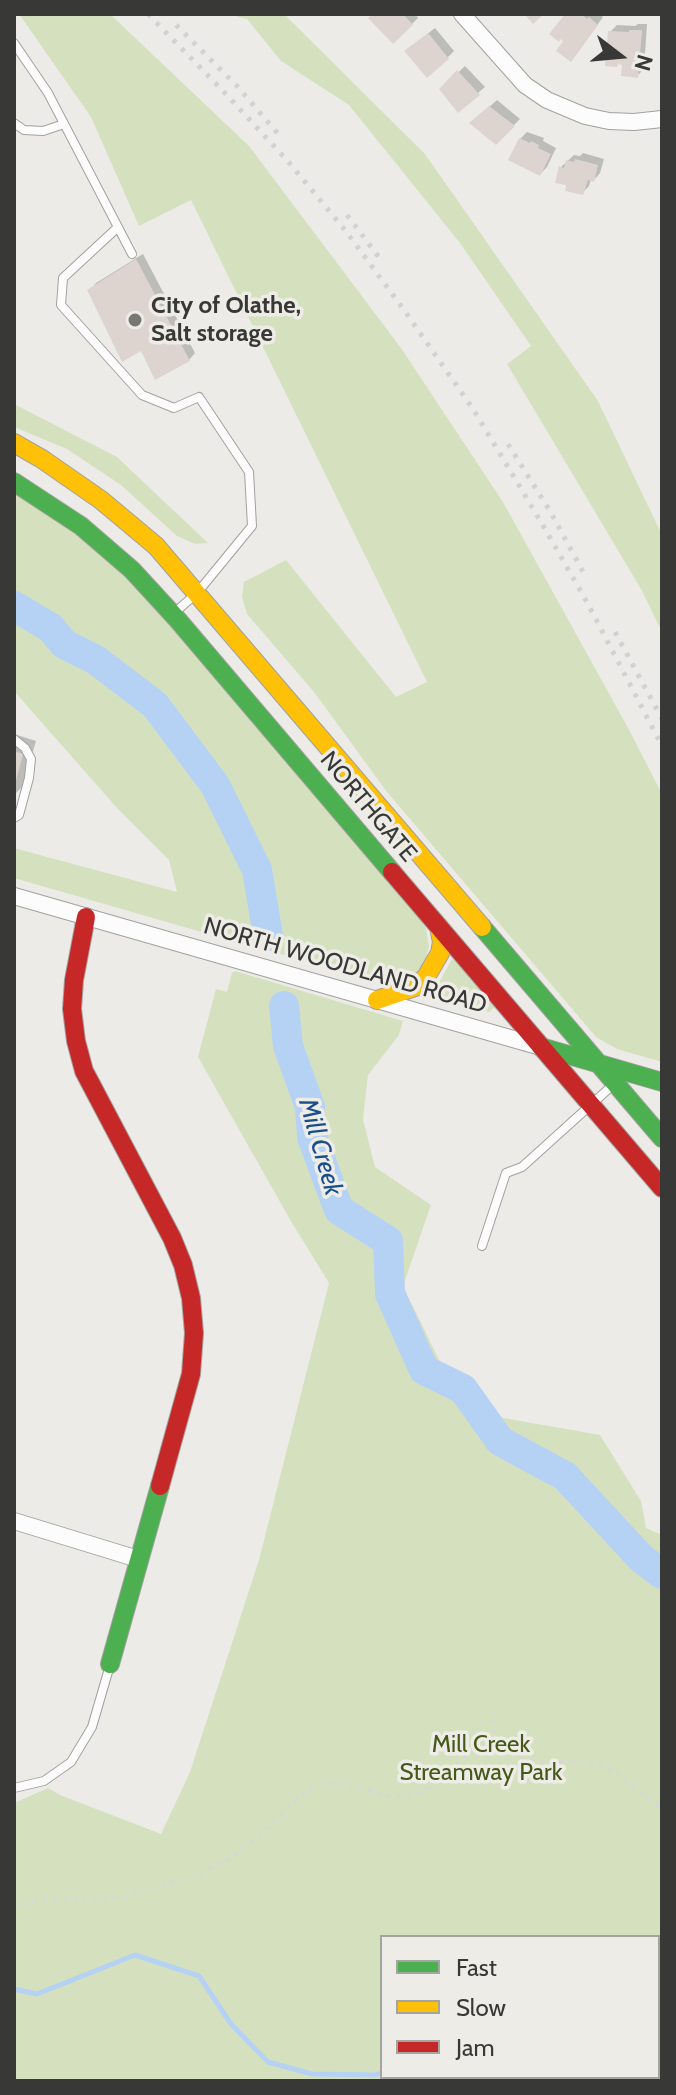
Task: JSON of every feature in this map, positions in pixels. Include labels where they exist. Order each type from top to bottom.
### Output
[{"type":"main road","name":"NORTHGATE","points":[[14,443],[101,500],[156,546],[662,1138]]},
{"type":"main road","name":"NORTHGATE","points":[[14,482],[81,526],[132,570],[662,1188]]},
{"type":"main road","points":[[86,917],[74,980],[72,1009],[76,1041],[84,1071],[172,1238],[183,1265],[191,1298],[194,1333],[191,1374],[110,1664]]},
{"type":"main road","points":[[377,1000],[415,987],[426,977],[440,953],[442,942],[439,927]]},
{"type":"main road","name":"NORTH WOODLAND ROAD","points":[[541,1047],[662,1082]]},
{"type":"street","points":[[462,14],[525,85],[547,100],[585,116],[609,121],[662,119]]},
{"type":"street","name":"NORTH WOODLAND ROAD","points":[[14,896],[541,1047]]},
{"type":"street","points":[[14,1521],[138,1559]]},
{"type":"lane","points":[[14,43],[48,93],[132,254]]},
{"type":"lane","points":[[14,123],[24,130],[43,131],[64,124]]},
{"type":"lane","points":[[118,227],[63,278],[61,305],[142,395],[174,408],[199,397],[249,472],[252,526],[197,593],[173,615]]},
{"type":"lane","points":[[14,739],[25,748],[31,759],[19,815],[14,818]]},
{"type":"lane","points":[[482,1246],[506,1173],[522,1167],[615,1083]]},
{"type":"lane","points":[[14,1788],[44,1781],[71,1762],[92,1727],[110,1664]]},
{"type":"path","points":[[490,1710],[495,1727],[493,1748]]},
{"type":"path","points":[[14,1907],[42,1899],[122,1897],[195,1876],[232,1857],[251,1843],[314,1787],[338,1783],[388,1796],[405,1796],[420,1792],[449,1775],[461,1759],[473,1752],[493,1748],[531,1760],[594,1763],[610,1769],[662,1811]]},
{"type":"green space","points":[[19,14],[110,14],[249,146],[401,348],[503,502],[662,794],[662,1062],[617,1049],[596,1037],[387,792],[314,692],[247,614],[242,597],[244,582],[286,560],[396,697],[427,682],[191,200],[139,226],[91,117]]},
{"type":"green space","points":[[228,14],[284,14],[425,154],[598,401],[662,535],[662,632],[641,589],[507,364],[531,346],[460,243],[349,105],[281,61],[247,19]]},
{"type":"green space","points":[[14,404],[117,457],[208,543],[195,544],[177,536],[121,485],[67,449],[14,427]]},
{"type":"green space","points":[[14,491],[74,532],[119,570],[165,618],[418,914],[426,929],[429,947],[425,962],[415,974],[400,982],[381,981],[14,878],[14,848],[177,892],[169,860],[117,808],[14,691]]},
{"type":"green space","points":[[452,959],[495,1007],[489,1012],[431,997],[430,993]]},
{"type":"green space","name":"Mill Creek Streamway Park","points":[[235,971],[403,1021],[399,1035],[368,1075],[363,1119],[375,1167],[431,1205],[403,1286],[440,1362],[481,1414],[600,1435],[641,1501],[646,1528],[662,1535],[662,2081],[14,2081],[14,1803],[48,1788],[161,1834],[190,1772],[259,1560],[329,1283],[198,1057],[216,989],[227,992]]},
{"type":"building","points":[[373,14],[403,14],[413,25],[393,44],[368,18]]},
{"type":"building","points":[[524,14],[544,14],[533,24]]},
{"type":"building","points":[[565,14],[581,14],[598,25],[571,62],[556,51],[563,41],[560,39],[559,42],[549,34]]},
{"type":"building","points":[[642,30],[638,78],[621,76],[622,65],[605,66],[608,31]]},
{"type":"building","points":[[428,33],[449,59],[427,78],[404,51]]},
{"type":"building","points":[[457,70],[480,95],[458,113],[439,89]]},
{"type":"building","points":[[489,106],[515,126],[496,145],[469,123]]},
{"type":"building","points":[[519,138],[539,145],[538,148],[551,154],[540,176],[508,160]]},
{"type":"building","points":[[575,159],[598,165],[594,182],[588,180],[583,195],[565,191],[566,185],[555,183],[559,166],[564,168],[566,160],[574,162]]},
{"type":"building","name":"City of Olathe, Salt storage","points":[[136,259],[190,361],[155,380],[141,351],[122,362],[87,290]]},
{"type":"building","points":[[14,751],[23,754],[15,784],[14,784]]},
{"type":"waterway","name":"Mill Creek","points":[[14,606],[51,628],[64,644],[96,660],[155,705],[215,785],[257,870],[268,936]]},
{"type":"waterway","name":"Mill Creek","points":[[284,1006],[288,1046],[310,1107],[312,1137],[339,1210],[388,1241],[390,1294],[424,1370],[463,1389],[500,1441],[565,1476],[641,1558],[662,1574]]},
{"type":"waterway","points":[[14,1989],[37,1994],[135,1955],[199,1976],[231,2024],[268,2062],[312,2074],[380,2074]]},
{"type":"railway","points":[[148,14],[286,159],[345,230],[404,310],[473,409],[541,522],[662,746]]},
{"type":"railway","points":[[176,25],[237,86],[280,136]]},
{"type":"railway","points":[[347,215],[381,260]]},
{"type":"railway","points":[[508,444],[583,572]]},
{"type":"railway","points":[[615,632],[662,719]]},
{"type":"traffic: fast","points":[[14,482],[81,526],[132,570],[392,872]]},
{"type":"traffic: fast","points":[[482,927],[662,1138]]},
{"type":"traffic: fast","points":[[541,1047],[662,1082]]},
{"type":"traffic: fast","points":[[110,1664],[160,1486]]},
{"type":"traffic: slow","points":[[14,443],[101,500],[156,546],[482,927]]},
{"type":"traffic: slow","points":[[377,1000],[415,987],[426,977],[440,953],[442,942],[439,927]]},
{"type":"traffic: jam","points":[[392,872],[662,1188]]},
{"type":"traffic: jam","points":[[86,917],[72,1009],[84,1071],[172,1238],[191,1298],[194,1333],[191,1374],[160,1486]]},
{"type":"place","name":"City of Olathe, Salt storage","points":[[135,320]]}]
